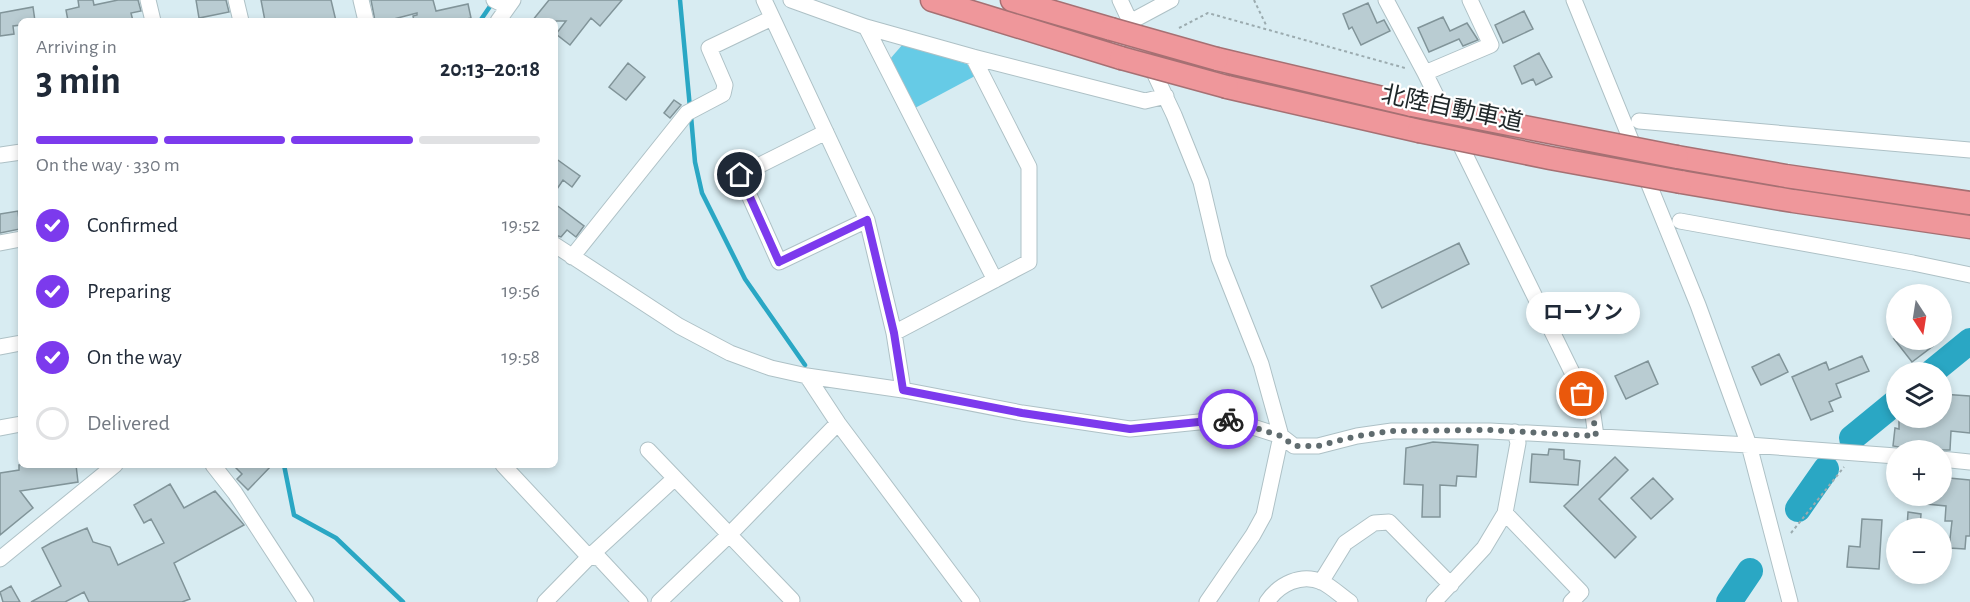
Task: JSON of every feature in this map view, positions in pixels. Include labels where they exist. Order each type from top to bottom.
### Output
[{"type":"highway","name":"北陸自動車道","points":[[932,0],[1121,58],[1227,87],[1419,131],[1681,182],[1970,227]]},
{"type":"highway","name":"北陸自動車道","points":[[1012,0],[1121,26],[1218,59],[1412,105],[1677,157],[1970,203]]},
{"type":"street","points":[[148,0],[152,18]]},
{"type":"street","points":[[236,0],[237,18]]},
{"type":"street","points":[[361,0],[365,18]]},
{"type":"street","points":[[494,0],[510,4],[500,18]]},
{"type":"street","points":[[764,0],[867,220],[894,333],[903,390]]},
{"type":"street","points":[[791,0],[866,27],[973,57],[1145,101],[1166,96]]},
{"type":"street","points":[[1120,0],[1121,26],[1166,96],[1201,182],[1219,258],[1262,364],[1281,436],[1264,515],[1207,602]]},
{"type":"street","points":[[1121,26],[1171,0]]},
{"type":"street","points":[[1386,0],[1425,74],[1593,415],[1596,436]]},
{"type":"street","points":[[1425,74],[1491,45],[1470,0]]},
{"type":"street","points":[[1574,0],[1698,305],[1749,445],[1790,602]]},
{"type":"street","points":[[572,257],[687,114],[723,94],[725,85],[709,48],[772,18]]},
{"type":"street","points":[[866,27],[995,280]]},
{"type":"street","points":[[894,333],[1029,262],[1029,166],[973,57]]},
{"type":"street","points":[[1640,121],[1970,150]]},
{"type":"street","points":[[826,132],[740,175],[779,262],[867,220]]},
{"type":"street","points":[[0,155],[18,152]]},
{"type":"street","points":[[1680,221],[1970,275]]},
{"type":"street","points":[[0,243],[18,240]]},
{"type":"street","points":[[558,247],[679,326],[730,353],[771,368],[1022,413],[1130,429],[1228,419],[1281,436],[1294,446],[1318,446],[1357,436],[1392,431],[1490,430],[1886,455]]},
{"type":"street","points":[[0,347],[18,344]]},
{"type":"street","points":[[807,376],[838,423],[972,602]]},
{"type":"street","points":[[659,602],[730,534],[838,423]]},
{"type":"street","points":[[0,428],[18,425]]},
{"type":"street","points":[[1434,602],[1484,549],[1505,513],[1518,443],[1515,432]]},
{"type":"street","points":[[648,450],[792,601]]},
{"type":"street","points":[[1952,460],[1970,462]]},
{"type":"street","points":[[0,559],[111,468]]},
{"type":"street","points":[[215,468],[235,492],[306,602]]},
{"type":"street","points":[[506,468],[589,557],[599,558],[640,602]]},
{"type":"street","points":[[545,602],[589,557],[675,478]]},
{"type":"street","points":[[1505,513],[1581,592],[1571,602]]},
{"type":"street","points":[[1321,582],[1345,543],[1374,523],[1389,522],[1451,585]]},
{"type":"street","points":[[1267,602],[1274,592],[1289,582],[1301,579],[1321,582],[1350,602]]},
{"type":"path","points":[[1254,0],[1267,28]]},
{"type":"path","points":[[1172,32],[1208,13],[1425,74]]},
{"type":"path","points":[[1791,533],[1848,463]]},
{"type":"shaded area","points":[[903,44],[967,64],[975,76],[915,108],[890,59]]},
{"type":"building","points":[[78,0],[93,0],[94,5],[118,0],[138,0],[141,11],[131,13],[132,18],[67,18],[66,10],[79,7]]},
{"type":"building","points":[[196,0],[226,0],[229,12],[199,18]]},
{"type":"building","points":[[261,0],[331,0],[335,18],[264,18]]},
{"type":"building","points":[[371,0],[433,0],[436,11],[468,4],[471,18],[413,18],[417,13],[398,18],[374,18]]},
{"type":"building","points":[[549,0],[622,0],[600,26],[591,18],[570,45],[558,36],[558,31],[566,21],[558,21],[558,18],[534,18]]},
{"type":"building","points":[[1368,3],[1377,23],[1384,20],[1390,31],[1361,45],[1352,27],[1349,29],[1343,14]]},
{"type":"building","points":[[33,7],[35,18],[18,18],[18,25],[13,26],[14,34],[0,36],[0,13]]},
{"type":"building","points":[[1524,11],[1533,29],[1503,43],[1495,25]]},
{"type":"building","points":[[1443,17],[1450,31],[1467,23],[1478,40],[1463,46],[1459,39],[1429,52],[1418,28]]},
{"type":"building","points":[[1539,53],[1552,77],[1536,85],[1533,79],[1522,84],[1514,66]]},
{"type":"building","points":[[628,63],[645,77],[626,100],[609,87]]},
{"type":"building","points":[[674,100],[681,105],[670,118],[664,113]]},
{"type":"building","points":[[558,160],[580,176],[572,187],[563,180],[558,188]]},
{"type":"building","points":[[558,206],[584,226],[576,237],[567,230],[561,237],[558,236]]},
{"type":"building","points":[[18,211],[18,229],[0,233],[0,214]]},
{"type":"building","points":[[1459,243],[1469,264],[1382,308],[1371,286]]},
{"type":"building","points":[[1903,350],[1928,350],[1912,362]]},
{"type":"building","points":[[1779,354],[1788,372],[1761,385],[1752,367]]},
{"type":"building","points":[[1862,356],[1869,371],[1836,384],[1841,397],[1829,402],[1833,411],[1811,420],[1792,377],[1826,362],[1829,370]]},
{"type":"building","points":[[1648,361],[1658,384],[1626,399],[1615,376]]},
{"type":"building","points":[[1952,395],[1970,396],[1970,433],[1951,431],[1951,440],[1894,440],[1895,428],[1952,428]]},
{"type":"building","points":[[1433,442],[1478,445],[1476,477],[1457,476],[1456,486],[1440,485],[1440,517],[1422,517],[1423,485],[1404,484],[1406,448]]},
{"type":"building","points":[[1549,449],[1564,450],[1564,459],[1580,461],[1578,485],[1530,482],[1532,454],[1548,455]]},
{"type":"building","points":[[1615,457],[1628,470],[1599,499],[1636,537],[1615,558],[1564,506]]},
{"type":"building","points":[[19,468],[76,468],[78,482],[20,491],[33,508],[0,535],[0,473],[19,470]]},
{"type":"building","points":[[236,468],[269,468],[248,490],[237,479],[242,474]]},
{"type":"building","points":[[1653,478],[1673,499],[1651,519],[1631,498]]},
{"type":"building","points":[[1952,478],[1970,480],[1970,536],[1966,536],[1965,549],[1952,548],[1952,518],[1945,518],[1946,506],[1952,506]]},
{"type":"building","points":[[170,484],[184,508],[215,491],[244,525],[174,563],[190,599],[182,602],[89,602],[84,592],[65,602],[31,602],[61,586],[42,548],[51,543],[87,528],[93,542],[110,547],[118,565],[164,543],[151,519],[144,523],[134,505]]},
{"type":"building","points":[[1908,512],[1921,514],[1921,518],[1908,518]]},
{"type":"building","points":[[1862,519],[1882,520],[1879,569],[1847,567],[1849,546],[1860,547]]},
{"type":"building","points":[[11,586],[20,602],[3,602],[0,592]]},
{"type":"waterway","points":[[680,0],[690,108]]},
{"type":"waterway","points":[[482,18],[493,2]]},
{"type":"waterway","points":[[691,116],[695,162],[702,193],[745,279],[805,365]]},
{"type":"waterway","points":[[1944,362],[1970,341]]},
{"type":"waterway","points":[[1852,438],[1886,410]]},
{"type":"waterway","points":[[285,468],[294,515],[336,538],[403,602]]},
{"type":"waterway","points":[[1798,509],[1826,469]]},
{"type":"waterway","points":[[1729,602],[1750,571]]},
{"type":"way so far","points":[[1228,419],[1281,436],[1294,446],[1318,446],[1357,436],[1392,431],[1490,430],[1596,436],[1593,415],[1582,394]]},
{"type":"place","name":"ローソン","points":[[1582,394]]},
{"type":"route","points":[[740,175],[779,262],[867,220],[894,333],[903,390],[1022,413],[1130,429],[1228,419]]}]
